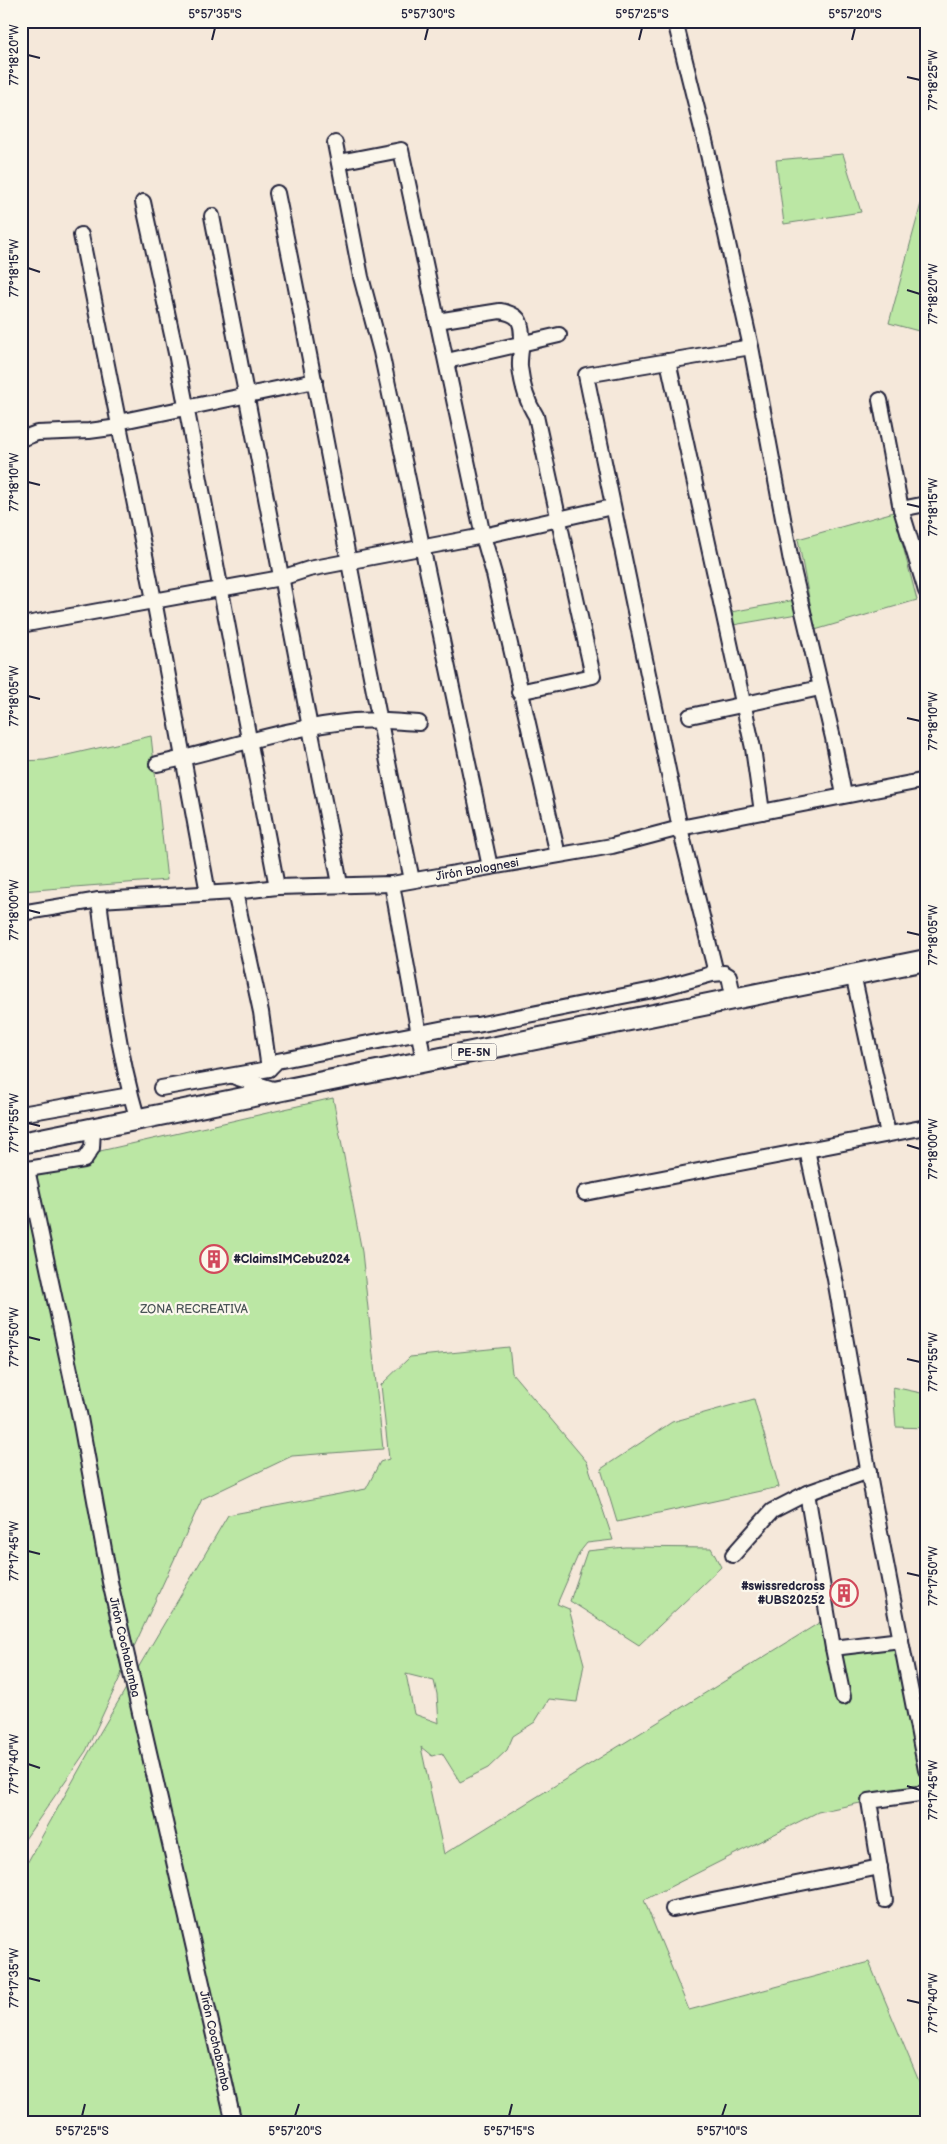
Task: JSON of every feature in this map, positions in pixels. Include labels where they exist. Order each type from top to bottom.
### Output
[{"type":"highway","name":"PE-5N","points":[[21,1144],[277,1090],[734,1000],[926,960]]},
{"type":"street","points":[[675,21],[706,145],[750,347],[791,560],[833,738],[844,795]]},
{"type":"street","points":[[335,143],[361,277],[381,352],[490,867]]},
{"type":"street","points":[[339,162],[401,150],[483,536],[494,574],[519,692],[558,855]]},
{"type":"street","points":[[277,193],[315,381],[378,721],[412,880]]},
{"type":"street","points":[[143,202],[176,353],[277,886]]},
{"type":"street","points":[[212,216],[248,395],[340,884]]},
{"type":"street","points":[[81,235],[154,600],[208,893]]},
{"type":"street","points":[[437,321],[491,311],[509,313],[518,319],[521,330],[520,368],[528,404],[536,416],[557,519],[593,676],[519,692]]},
{"type":"street","points":[[447,362],[559,335]]},
{"type":"street","points":[[716,973],[680,828],[586,375],[750,347]]},
{"type":"street","points":[[668,361],[743,704],[762,812]]},
{"type":"street","points":[[21,439],[37,432],[89,432],[186,407],[315,381]]},
{"type":"street","points":[[880,400],[901,509],[926,591]]},
{"type":"street","points":[[901,509],[926,504]]},
{"type":"street","points":[[21,625],[281,578],[309,569],[483,536],[612,507]]},
{"type":"street","points":[[690,716],[820,688]]},
{"type":"street","points":[[157,764],[278,734],[355,721],[418,723]]},
{"type":"street","name":"Jirón Bolognesi","points":[[21,913],[99,900],[235,892],[277,886],[392,884],[612,846],[680,828],[926,780]]},
{"type":"street","points":[[392,884],[424,1062]]},
{"type":"street","points":[[235,892],[261,1012],[269,1069]]},
{"type":"street","points":[[99,900],[109,978],[130,1095],[138,1120]]},
{"type":"street","points":[[160,1088],[269,1069],[277,1061],[658,989],[716,973],[724,973],[729,976],[734,1000]]},
{"type":"street","points":[[853,974],[888,1134]]},
{"type":"street","points":[[233,1076],[277,1090]]},
{"type":"street","points":[[21,1114],[130,1095]]},
{"type":"street","points":[[585,1194],[926,1127]]},
{"type":"street","points":[[24,1170],[84,1160],[92,1148],[93,1129]]},
{"type":"street","points":[[807,1150],[835,1279],[869,1471],[926,1770]]},
{"type":"street","name":"Jirón Cochabamba","points":[[24,1170],[80,1418],[110,1582],[234,2123]]},
{"type":"street","points":[[733,1555],[772,1511],[806,1493],[869,1471]]},
{"type":"street","points":[[806,1493],[843,1697]]},
{"type":"street","points":[[833,1648],[901,1640]]},
{"type":"street","points":[[885,1900],[869,1801],[926,1793]]},
{"type":"street","points":[[673,1909],[880,1867]]},
{"type":"green space","points":[[843,154],[861,212],[784,224],[776,160]]},
{"type":"green space","points":[[926,185],[926,333],[889,323]]},
{"type":"green space","points":[[894,512],[917,600],[815,630],[798,539]]},
{"type":"green space","points":[[795,600],[797,614],[733,625],[731,612]]},
{"type":"green space","points":[[151,736],[167,880],[21,891],[21,761],[45,760]]},
{"type":"green space","name":"ZONA RECREATIVA","points":[[333,1098],[362,1252],[383,1449],[292,1456],[202,1499],[86,1751],[21,1845],[21,1169]]},
{"type":"green space","points":[[509,1347],[512,1373],[587,1462],[613,1540],[587,1543],[579,1553],[557,1604],[569,1609],[584,1664],[577,1702],[549,1699],[535,1722],[513,1736],[507,1750],[488,1768],[460,1782],[442,1753],[432,1756],[421,1747],[444,1854],[827,1618],[834,1648],[898,1640],[926,1772],[926,1789],[818,1812],[644,1900],[689,2010],[869,1962],[926,2098],[926,2123],[21,2123],[21,1874],[98,1736],[228,1515],[366,1489],[380,1462],[389,1459],[381,1385],[410,1357]],"holes":[[[406,1674],[434,1681],[437,1694],[439,1723],[414,1714]]]},
{"type":"green space","points":[[893,1387],[926,1394],[926,1428],[896,1427]]},
{"type":"green space","points":[[754,1399],[779,1487],[617,1522],[601,1469],[672,1422]]},
{"type":"green space","points":[[625,1547],[711,1548],[721,1567],[639,1645],[570,1601],[587,1551]]},
{"type":"place","name":"#ClaimsIMCebu2024","points":[[214,1259]]},
{"type":"place","name":"#swissredcross #UBS20252","points":[[844,1593]]}]
